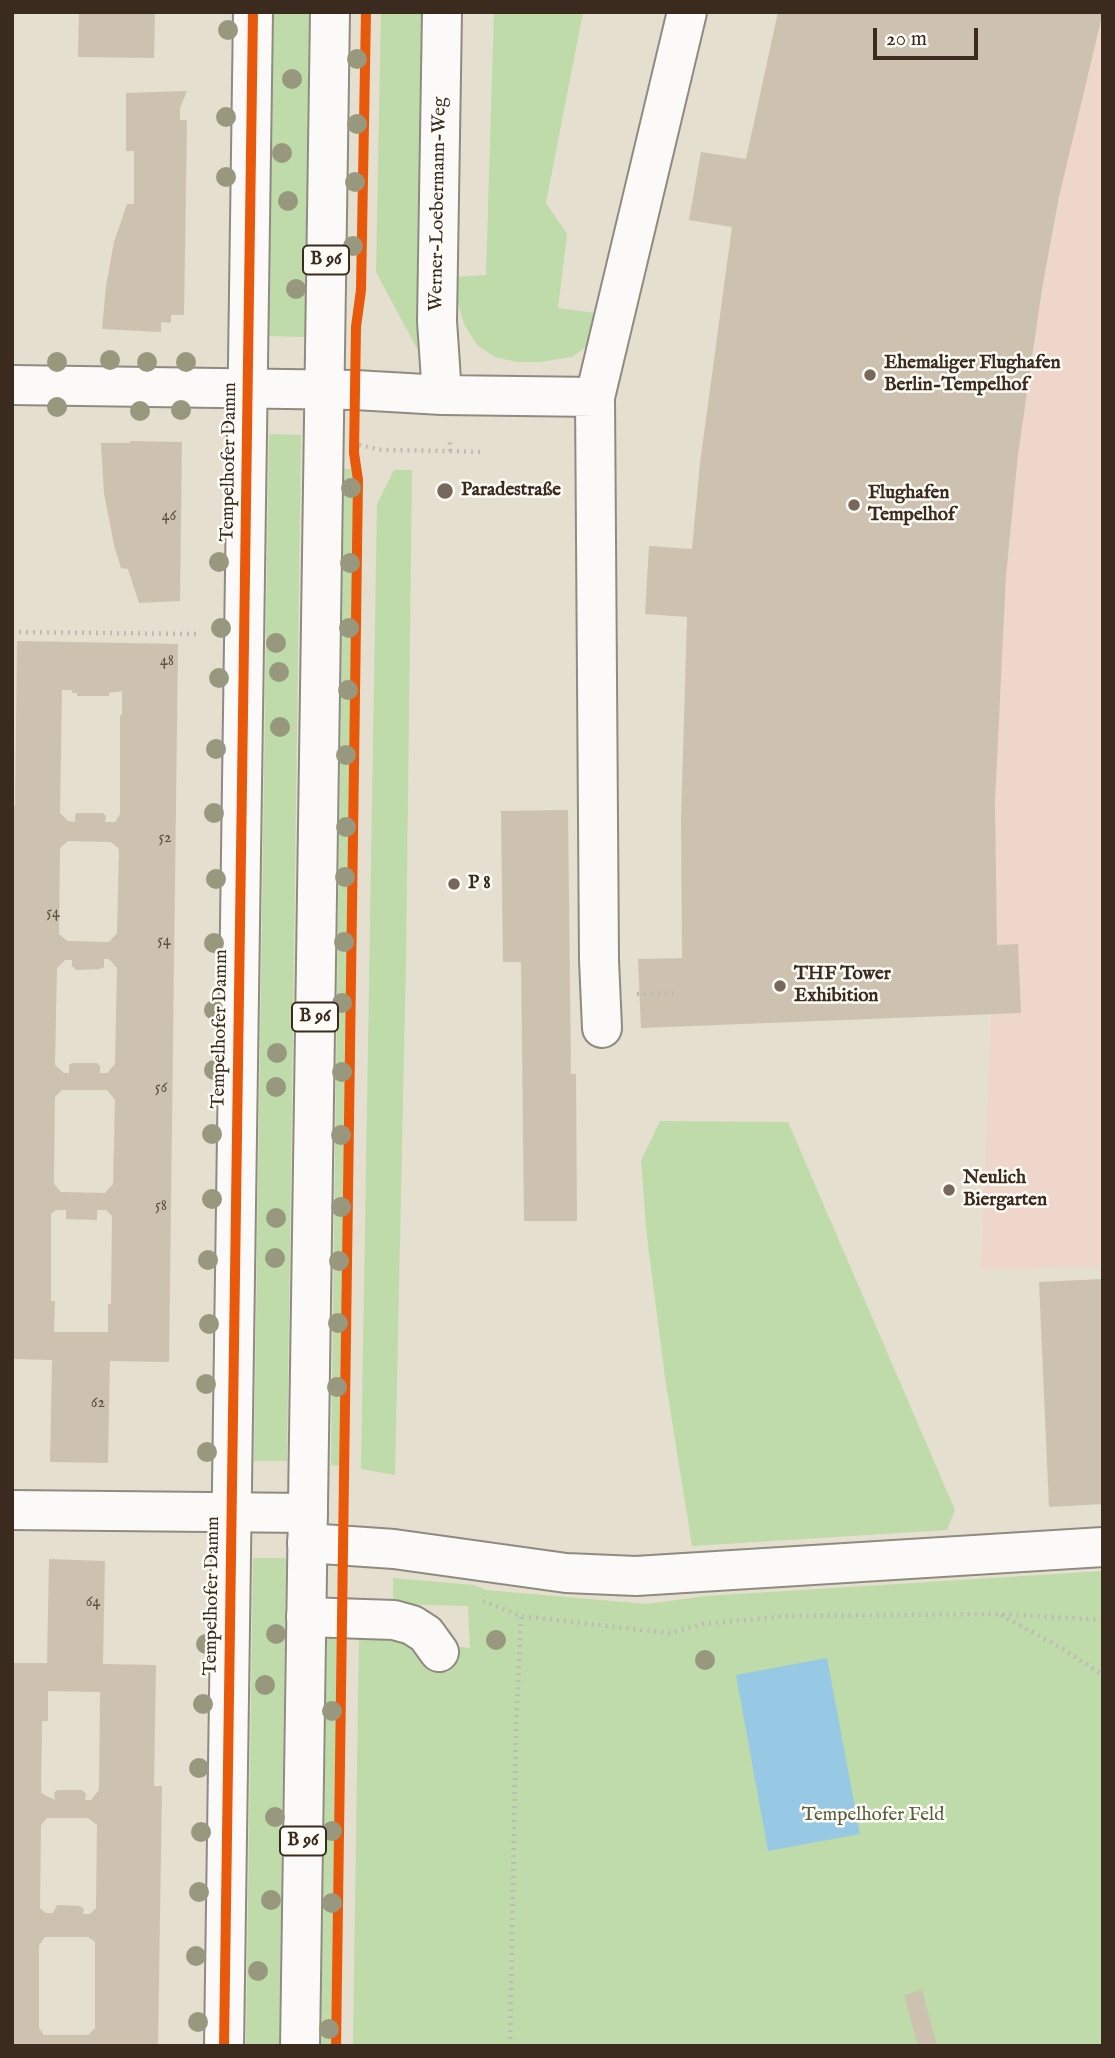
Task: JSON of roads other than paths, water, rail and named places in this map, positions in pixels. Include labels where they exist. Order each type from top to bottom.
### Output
[{"type":"main road","name":"Tempelhofer Damm","points":[[224,2046],[253,12]]},
{"type":"main road","name":"B 96","points":[[300,2046],[307,1528],[339,389],[330,12]]},
{"type":"main road","name":"Werner-Loebermann-Weg","points":[[442,12],[437,321],[442,395]]},
{"type":"main road","points":[[602,1028],[595,397],[687,12]]},
{"type":"main road","points":[[12,385],[339,389],[442,395],[595,397]]},
{"type":"main road","points":[[12,1510],[232,1512],[394,1549],[566,1573],[636,1576],[1103,1547]]},
{"type":"main road","points":[[306,1617],[394,1620],[412,1625],[426,1634],[439,1652]]},
{"type":"water","points":[[827,1658],[860,1834],[768,1851],[736,1675]]},
{"type":"place","name":"Ehemaliger Flughafen Berlin-Tempelhof","points":[[870,375]]},
{"type":"place","name":"Paradestraße","points":[[445,491]]},
{"type":"place","name":"Flughafen Tempelhof","points":[[854,505]]},
{"type":"place","name":"P 8","points":[[454,884]]},
{"type":"place","name":"THF Tower Exhibition","points":[[780,986]]},
{"type":"place","name":"Neulich Biergarten","points":[[949,1190]]},
{"type":"park label","name":"Tempelhofer Feld","points":[[873,1816]]}]
